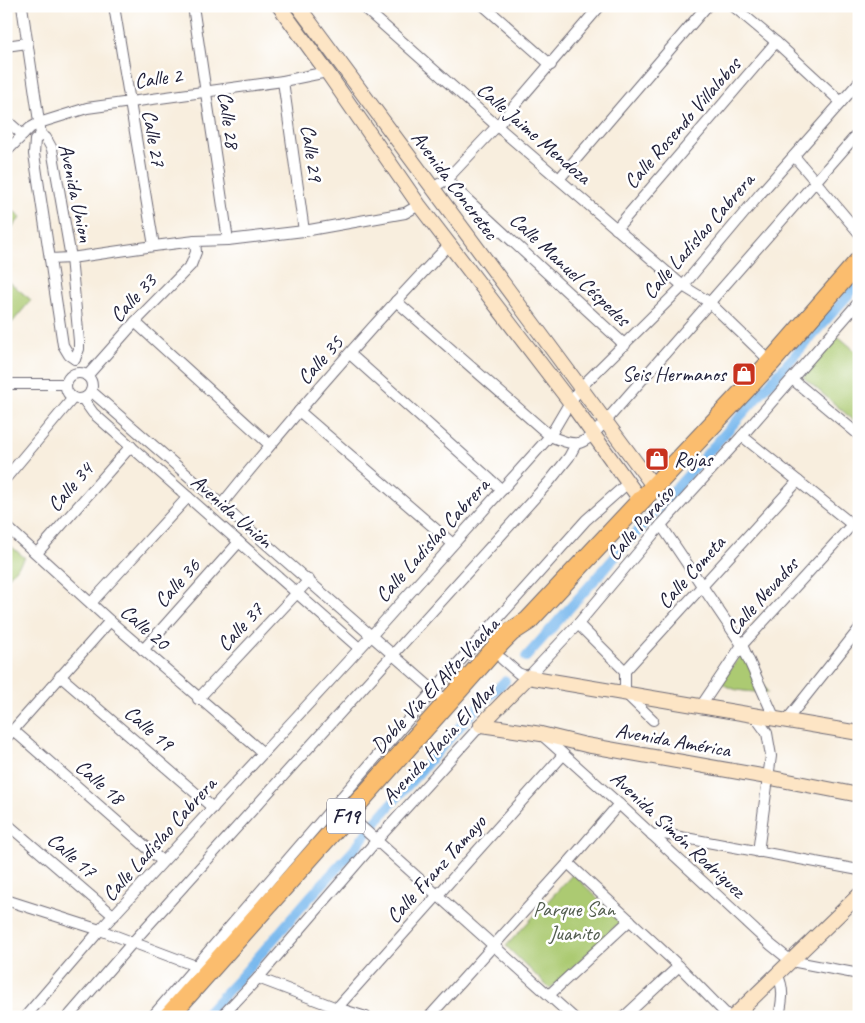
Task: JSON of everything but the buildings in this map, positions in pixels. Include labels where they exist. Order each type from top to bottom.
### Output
[{"type":"highway","name":"F19","points":[[528,621],[771,362],[859,261]]},
{"type":"highway","name":"Doble Vía El Alto-Viacha","points":[[168,1017],[202,969],[440,696],[512,632],[528,621]]},
{"type":"highway","name":"Doble Vía El Alto-Viacha","points":[[185,1017],[506,662],[528,621]]},
{"type":"street","name":"Avenida Union","points":[[22,6],[41,135],[46,138],[52,149],[71,258],[79,341],[79,350],[75,360]]},
{"type":"street","name":"Calle 27","points":[[114,6],[154,246]]},
{"type":"street","name":"Calle 28","points":[[192,6],[228,240]]},
{"type":"street","points":[[279,6],[420,204],[570,402],[641,501]]},
{"type":"street","name":"Avenida Concretec","points":[[298,6],[654,487]]},
{"type":"street","name":"Calle Jaime Mendoza","points":[[362,6],[616,229],[683,286],[709,302],[771,362]]},
{"type":"street","points":[[484,6],[552,65]]},
{"type":"street","points":[[432,188],[446,180],[497,126],[552,65],[600,6]]},
{"type":"street","points":[[559,178],[706,6]]},
{"type":"street","points":[[733,6],[776,42],[841,102]]},
{"type":"street","name":"Calle Rosendo Villalobos","points":[[616,229],[776,42]]},
{"type":"street","points":[[6,46],[27,43]]},
{"type":"street","name":"Calle 2","points":[[6,152],[22,135],[39,123],[87,108],[206,90],[283,81],[327,72]]},
{"type":"street","name":"Calle 29","points":[[283,81],[304,231]]},
{"type":"street","name":"Calle Ladislao Cabrera","points":[[25,1017],[100,930],[262,752],[372,635],[502,490],[550,436],[581,387],[683,286],[760,194],[859,82]]},
{"type":"street","points":[[6,120],[22,135]]},
{"type":"street","points":[[396,301],[550,436],[566,443],[576,444],[585,441],[605,422],[859,132]]},
{"type":"street","points":[[6,478],[92,383],[82,375],[75,360],[69,355],[63,345],[34,154],[35,140],[41,135]]},
{"type":"street","points":[[794,156],[858,230]]},
{"type":"street","name":"Calle Manuel Céspedes","points":[[446,180],[625,345]]},
{"type":"street","points":[[50,259],[71,258],[196,241],[228,240],[304,231],[406,213],[420,204]]},
{"type":"street","name":"Calle 33","points":[[82,375],[191,265],[196,252],[196,241]]},
{"type":"street","name":"Calle 35","points":[[222,504],[299,411],[396,301],[450,244]]},
{"type":"street","name":"Calle Paraíso","points":[[523,675],[578,624],[661,525],[792,380],[859,302]]},
{"type":"street","points":[[135,322],[270,445]]},
{"type":"street","points":[[350,354],[502,490]]},
{"type":"street","points":[[82,375],[70,377],[66,384],[67,392],[82,396],[222,504],[440,696],[586,520],[629,482]]},
{"type":"street","points":[[792,380],[859,435]]},
{"type":"street","points":[[6,384],[66,384]]},
{"type":"street","name":"Avenida Unión","points":[[82,396],[93,413],[359,648]]},
{"type":"street","points":[[299,411],[453,544]]},
{"type":"street","points":[[742,436],[856,524]]},
{"type":"street","points":[[68,1017],[133,942],[549,482],[569,457],[576,444]]},
{"type":"street","name":"Calle 34","points":[[37,553],[131,446]]},
{"type":"street","name":"Calle Cometa","points":[[625,671],[798,481]]},
{"type":"street","points":[[91,603],[188,497]]},
{"type":"street","name":"Calle Nevados","points":[[701,706],[742,645],[856,524]]},
{"type":"street","points":[[661,525],[704,586],[742,645],[780,720],[859,629]]},
{"type":"street","name":"Calle 20","points":[[6,526],[198,699],[262,752]]},
{"type":"street","name":"Calle 36","points":[[143,650],[239,542]]},
{"type":"street","name":"Calle 37","points":[[198,699],[309,580]]},
{"type":"street","points":[[10,734],[110,621]]},
{"type":"street","points":[[578,624],[625,671],[625,694],[653,720]]},
{"type":"street","points":[[506,662],[523,675]]},
{"type":"street","name":"Avenida América","points":[[523,675],[859,733]]},
{"type":"street","name":"Avenida Hacia El Mar","points":[[226,1015],[374,838],[480,725],[523,675]]},
{"type":"street","name":"Calle 19","points":[[60,676],[213,808]]},
{"type":"street","points":[[754,715],[767,733],[771,756],[758,852]]},
{"type":"street","name":"Avenida América","points":[[480,725],[541,734],[586,745],[859,795]]},
{"type":"street","name":"Calle 18","points":[[10,734],[162,862]]},
{"type":"street","name":"Avenida Simón Rodriguez","points":[[541,734],[771,945],[791,961]]},
{"type":"street","name":"Calle Franz Tamayo","points":[[338,1012],[437,896],[563,755]]},
{"type":"street","points":[[429,1017],[619,804]]},
{"type":"street","name":"Calle 17","points":[[6,823],[114,916]]},
{"type":"street","points":[[359,825],[573,1017]]},
{"type":"street","points":[[652,834],[664,834],[859,870]]},
{"type":"street","points":[[568,863],[679,966],[729,1017]]},
{"type":"street","points":[[733,1017],[856,899]]},
{"type":"street","points":[[6,900],[100,930],[202,969],[152,1017]]},
{"type":"street","points":[[550,995],[630,920]]},
{"type":"street","points":[[791,961],[859,974]]},
{"type":"street","points":[[624,1017],[679,966]]},
{"type":"street","points":[[777,974],[782,985],[783,994],[779,1017]]},
{"type":"street","points":[[258,978],[338,1012],[366,1017]]},
{"type":"green space","points":[[6,205],[21,217],[6,235]]},
{"type":"green space","points":[[8,281],[31,300],[6,330],[6,283]]},
{"type":"green space","points":[[839,337],[859,354],[859,425],[803,377]]},
{"type":"green space","points":[[6,542],[25,558],[6,580]]},
{"type":"green space","points":[[743,652],[768,693],[737,690],[725,686],[721,682]]},
{"type":"green space","name":"Parque San Juanito","points":[[573,874],[621,921],[550,989],[506,946]]},
{"type":"waterway","points":[[526,657],[859,283]]},
{"type":"waterway","points":[[203,1017],[353,851],[371,827],[471,714],[505,681]]},
{"type":"place","name":"Seis Hermanos","points":[[744,374]]},
{"type":"place","name":"Rojas","points":[[657,459]]}]
